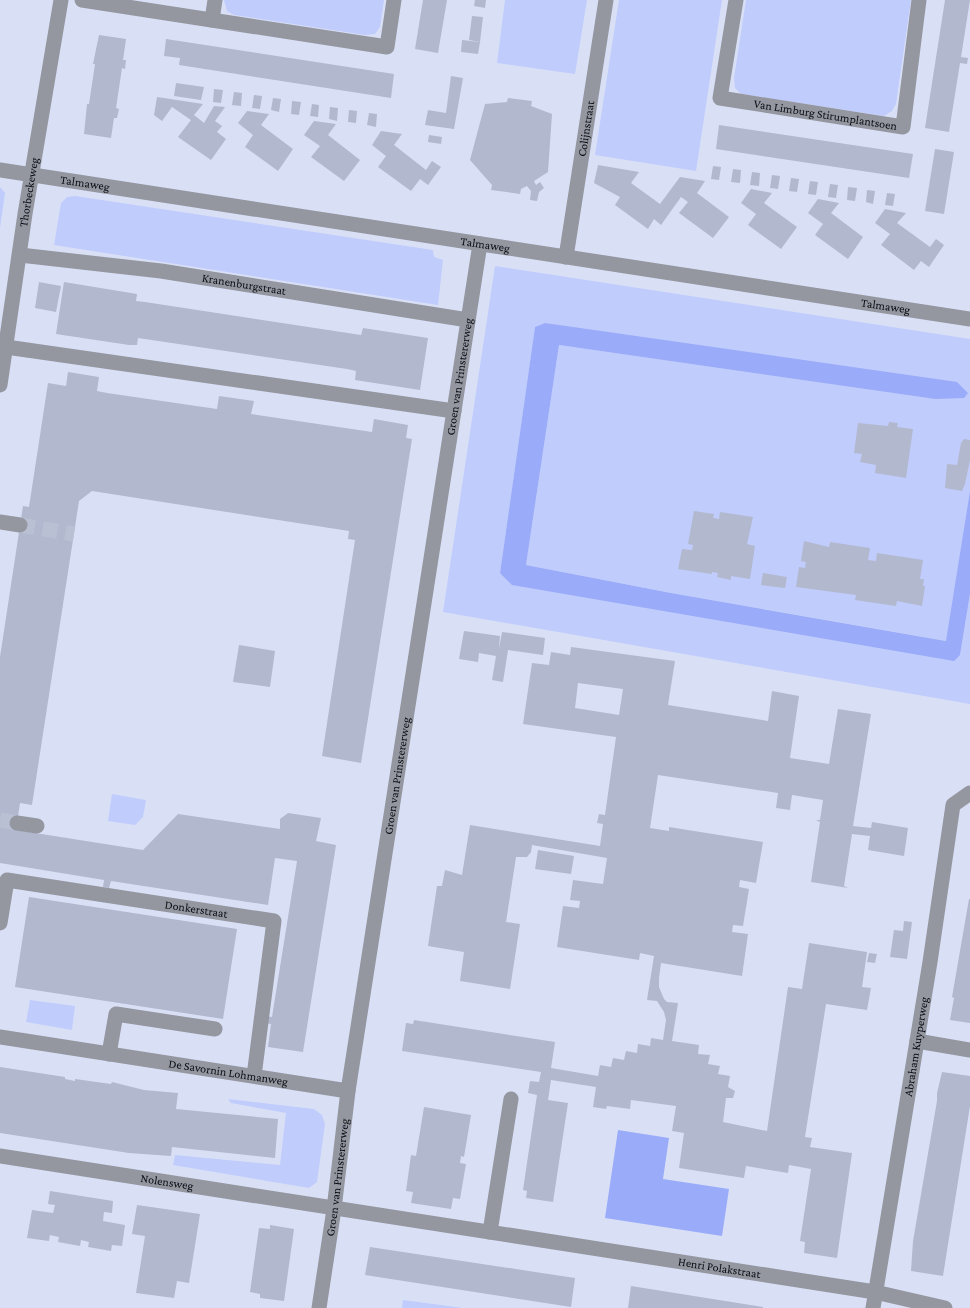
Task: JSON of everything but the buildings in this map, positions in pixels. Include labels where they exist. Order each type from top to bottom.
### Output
[{"type":"street","name":"Thorbeckeweg","points":[[0,385],[6,346],[5,323],[20,255],[31,176],[61,0]]},
{"type":"street","points":[[82,0],[387,47],[394,0]]},
{"type":"street","points":[[212,20],[215,0]]},
{"type":"street","name":"Colijnstraat","points":[[566,257],[606,0]]},
{"type":"street","name":"Van Limburg Stirumplantsoen","points":[[736,0],[720,98],[903,127],[919,0]]},
{"type":"street","name":"Talmaweg","points":[[0,170],[970,319]]},
{"type":"street","name":"Groen van Prinstererweg","points":[[318,1308],[334,1209],[348,1091],[400,769],[480,244]]},
{"type":"street","name":"Kranenburgstraat","points":[[20,255],[161,270],[468,320]]},
{"type":"street","points":[[6,346],[454,411]]},
{"type":"street","points":[[0,522],[20,525]]},
{"type":"street","name":"Abraham Kuyperweg","points":[[873,1308],[917,1041],[953,805],[970,793]]},
{"type":"street","points":[[17,823],[37,826]]},
{"type":"street","name":"Donkerstraat","points":[[0,923],[7,880],[274,921],[254,1076]]},
{"type":"street","points":[[109,1054],[116,1014],[215,1029]]},
{"type":"street","name":"De Savornin Lohmanweg","points":[[0,1037],[348,1091]]},
{"type":"street","points":[[917,1041],[970,1050]]},
{"type":"street","points":[[490,1232],[511,1098]]},
{"type":"street","name":"Nolensweg","points":[[0,1156],[334,1209]]},
{"type":"street","name":"Henri Polakstraat","points":[[334,1209],[875,1292],[945,1308]]},
{"type":"shaded area","points":[[224,0],[384,0],[380,27],[375,34],[365,35],[234,15],[227,11]]},
{"type":"shaded area","points":[[505,0],[587,0],[575,74],[497,63]]},
{"type":"shaded area","points":[[619,0],[722,0],[696,171],[595,155]]},
{"type":"shaded area","points":[[746,0],[911,0],[896,104],[892,111],[884,116],[741,94],[735,88],[734,78]]},
{"type":"shaded area","points":[[0,187],[5,193],[0,228]]},
{"type":"shaded area","points":[[75,196],[433,250],[434,257],[443,260],[438,305],[54,245],[61,203],[67,197]]},
{"type":"shaded area","points":[[495,266],[970,339],[970,491],[947,641],[671,593],[526,565],[559,345],[935,399],[545,323],[535,327],[500,573],[960,655],[970,594],[970,704],[443,612]]},
{"type":"shaded area","points":[[112,794],[146,800],[143,817],[135,825],[108,821]]},
{"type":"shaded area","points":[[30,1000],[75,1006],[72,1030],[26,1022]]},
{"type":"shaded area","points":[[228,1099],[314,1109],[322,1115],[325,1124],[317,1182],[309,1188],[173,1165],[175,1155],[280,1165],[286,1113],[231,1103]]},
{"type":"shaded area","points":[[403,1300],[463,1308],[402,1308]]},
{"type":"water","points":[[545,323],[957,382],[968,393],[964,398],[935,399],[559,345],[526,565],[671,593],[946,641],[970,491],[970,594],[960,655],[954,661],[512,585],[500,573],[535,327]]},
{"type":"water","points":[[618,1130],[669,1138],[663,1179],[729,1189],[722,1236],[605,1218]]},
{"type":"tunnel","points":[[20,525],[74,534]]},
{"type":"tunnel","points":[[0,820],[17,823]]}]
